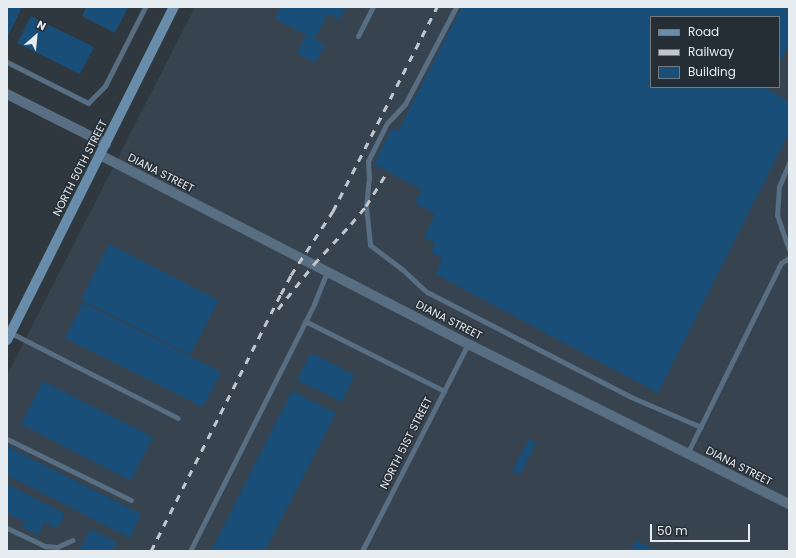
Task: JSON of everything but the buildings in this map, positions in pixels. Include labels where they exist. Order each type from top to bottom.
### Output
[{"type":"street","name":"NORTH 50TH STREET","points":[[9,336],[174,7]]},
{"type":"street","points":[[7,94],[106,144]]},
{"type":"street","name":"DIANA STREET","points":[[100,155],[468,344],[789,504]]},
{"type":"lane","points":[[7,62],[88,103],[105,86],[145,7]]},
{"type":"lane","points":[[358,36],[373,7]]},
{"type":"lane","points":[[456,7],[405,104],[387,123],[368,161],[369,178],[366,206],[370,245],[403,270],[427,292],[631,397],[701,427]]},
{"type":"lane","points":[[789,163],[779,187],[777,215],[789,249]]},
{"type":"lane","points":[[688,454],[781,264],[789,258]]},
{"type":"lane","points":[[190,551],[314,304],[327,271]]},
{"type":"lane","points":[[305,321],[444,391]]},
{"type":"lane","points":[[9,336],[178,418]]},
{"type":"lane","name":"NORTH 51ST STREET","points":[[362,551],[468,344]]},
{"type":"lane","points":[[7,439],[131,500]]},
{"type":"lane","points":[[7,528],[46,546],[57,547],[73,540]]},
{"type":"shaded area","points":[[195,7],[789,7],[789,551],[7,551],[7,375]]},
{"type":"railway","points":[[151,551],[281,294],[291,275],[333,211],[437,7]]},
{"type":"railway","points":[[278,309],[314,264],[366,206],[386,174]]}]
